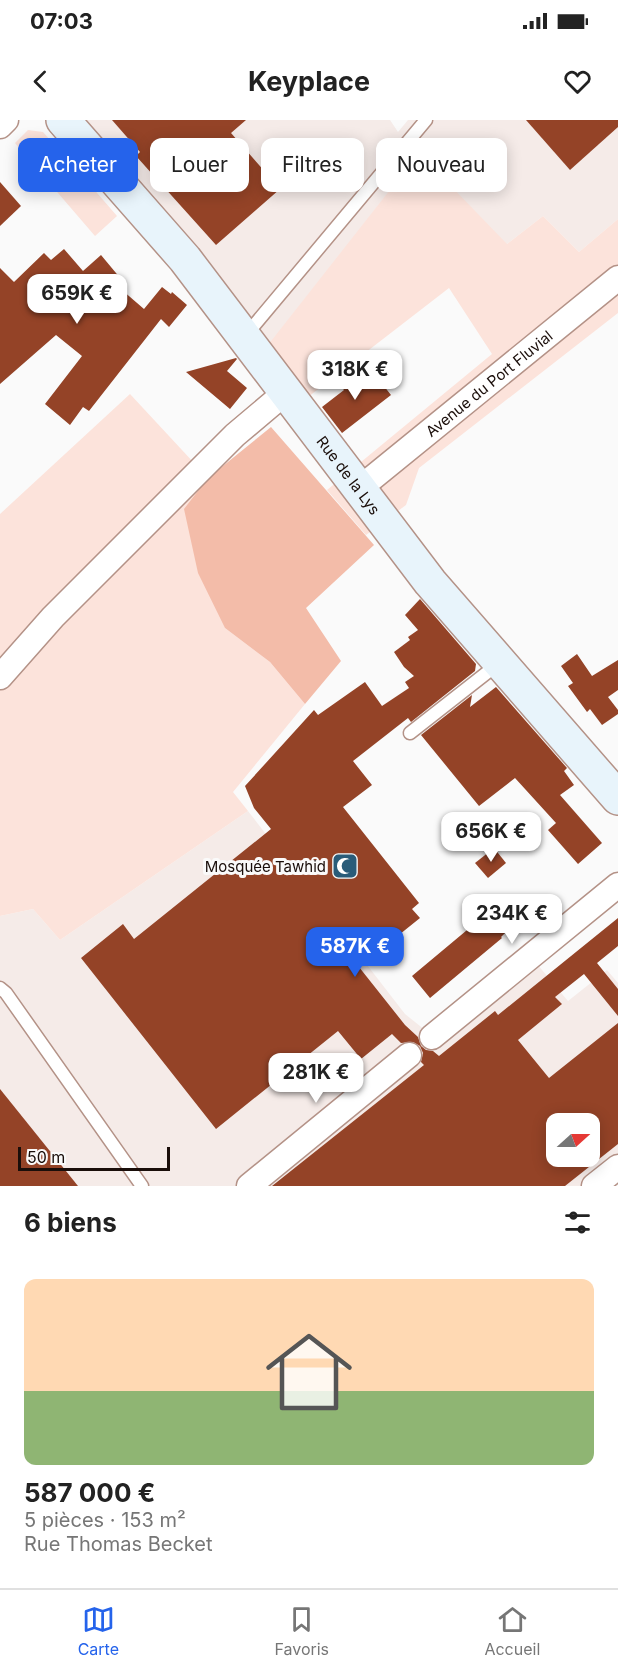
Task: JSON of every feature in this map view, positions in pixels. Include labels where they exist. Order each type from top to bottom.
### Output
[{"type":"main road","name":"Rue de la Lys","points":[[63,120],[185,259],[430,582],[618,798]]},
{"type":"street","points":[[0,126],[6,120]]},
{"type":"street","name":"Avenue du Port Fluvial","points":[[360,488],[618,278]]},
{"type":"street","points":[[0,677],[53,617],[235,435],[286,392]]},
{"type":"street","points":[[432,1037],[618,885]]},
{"type":"street","points":[[249,1186],[410,1055]]},
{"type":"street","points":[[594,1186],[618,1167]]},
{"type":"lane","points":[[245,337],[426,120]]},
{"type":"lane","points":[[410,734],[499,663]]},
{"type":"lane","points":[[0,988],[6,993],[142,1186]]},
{"type":"shaded area","points":[[83,120],[390,120],[398,132],[408,120],[618,120],[618,219],[579,252],[543,216],[507,244],[268,345],[138,187],[138,138],[98,138]]},
{"type":"shaded area","points":[[28,130],[43,132],[48,138],[20,138]]},
{"type":"shaded area","points":[[57,192],[96,192],[117,216],[95,236]]},
{"type":"shaded area","points":[[388,192],[457,192],[507,244],[543,216],[579,252],[618,219],[618,313],[419,468],[406,505],[366,535],[327,490],[492,354],[449,288],[308,397],[268,345]]},
{"type":"shaded area","points":[[130,394],[208,478],[225,628],[270,662],[305,704],[233,792],[248,811],[60,940],[33,909],[0,916],[0,514]]},
{"type":"shaded area","points":[[271,427],[374,545],[306,608],[341,661],[305,704],[270,662],[225,628],[198,573],[184,509],[208,478]]},
{"type":"shaded area","points":[[248,811],[405,1014],[440,1042],[537,964],[568,1001],[607,970],[618,983],[618,1158],[582,1186],[0,1186],[0,916],[33,909],[60,940]]},
{"type":"building","points":[[112,120],[246,120],[231,133],[235,138],[150,138],[150,172],[138,158],[140,152],[138,138],[128,138]]},
{"type":"building","points":[[526,120],[618,120],[618,127],[570,170]]},
{"type":"building","points":[[249,154],[261,167],[261,192],[277,192],[216,245],[168,192],[249,192]]},
{"type":"building","points":[[0,182],[21,206],[0,226]]},
{"type":"building","points":[[64,249],[83,271],[101,255],[121,279],[115,284],[144,309],[162,287],[187,305],[169,327],[161,319],[89,411],[83,407],[70,425],[45,404],[82,356],[56,335],[0,384],[0,268],[14,282],[44,253],[51,260]]},
{"type":"building","points":[[236,358],[227,371],[247,388],[230,409],[186,372]]},
{"type":"building","points":[[355,372],[365,385],[376,376],[391,395],[342,433],[322,407],[344,390],[339,384]]},
{"type":"building","points":[[420,599],[476,664],[475,671],[411,722],[408,718],[353,761],[372,785],[343,807],[419,903],[412,909],[420,918],[359,967],[405,1025],[418,1037],[421,1046],[439,1056],[495,1011],[498,1015],[618,918],[618,946],[597,963],[618,989],[618,1016],[584,974],[555,997],[562,1004],[518,1040],[549,1078],[618,1023],[618,1144],[600,1158],[600,1113],[546,1113],[546,1167],[589,1167],[565,1186],[272,1186],[424,1065],[421,1062],[423,1053],[420,1046],[413,1042],[401,1043],[392,1034],[361,1059],[338,1031],[216,1129],[81,958],[123,924],[134,939],[271,829],[254,808],[245,786],[314,710],[318,715],[365,682],[382,706],[409,688],[405,682],[414,676],[404,667],[394,652],[410,640],[408,637],[418,630],[405,615]]},
{"type":"building","points":[[577,654],[592,676],[618,660],[618,690],[608,697],[618,710],[618,714],[602,725],[590,709],[587,712],[568,686],[573,683],[561,666]]},
{"type":"building","points":[[496,687],[567,768],[564,771],[574,785],[560,795],[602,843],[578,864],[548,830],[556,823],[515,778],[479,806],[421,735],[472,695],[470,707]]},
{"type":"building","points":[[494,848],[506,863],[488,878],[475,863]]},
{"type":"building","points":[[491,910],[508,930],[502,938],[430,998],[412,976]]},
{"type":"building","points":[[0,1089],[78,1186],[0,1186]]},
{"type":"place","name":"Mosquée Tawhid","points":[[345,866]]}]
